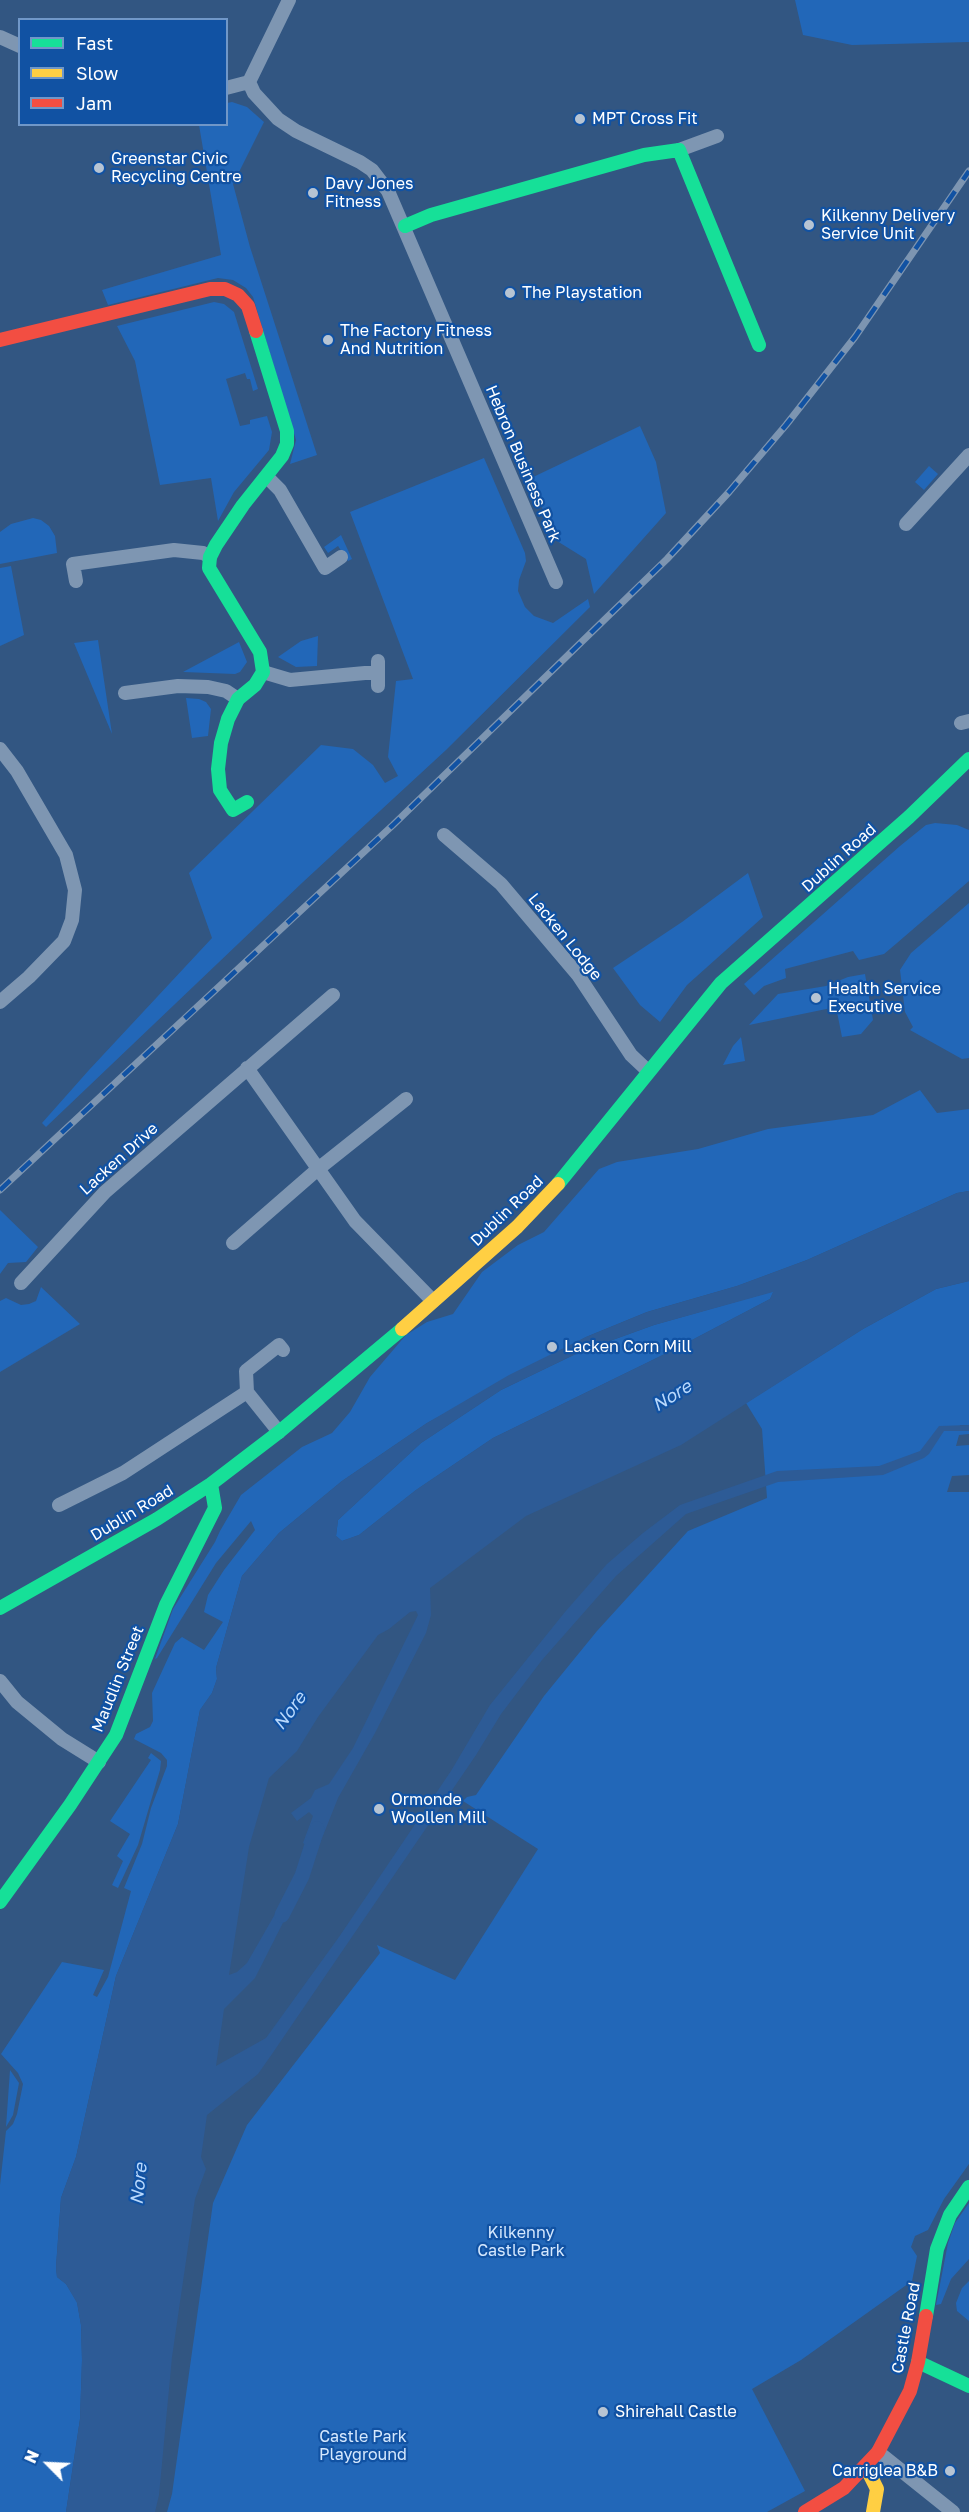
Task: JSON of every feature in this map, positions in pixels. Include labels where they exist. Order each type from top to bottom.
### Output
[{"type":"street","points":[[228,87],[249,82],[289,0]]},
{"type":"street","points":[[0,37],[18,45]]},
{"type":"street","name":"Hebron Business Park","points":[[249,82],[254,93],[278,119],[296,131],[360,162],[372,170],[388,191],[405,226],[556,582]]},
{"type":"street","points":[[405,226],[431,215],[644,154],[679,150],[717,136]]},
{"type":"street","points":[[679,150],[759,345]]},
{"type":"street","points":[[0,340],[210,289],[225,289],[238,295],[248,306],[287,431],[287,444],[282,456],[267,477],[250,493],[210,557],[209,568],[260,652],[263,672],[255,685],[238,699],[228,719],[221,743],[218,769],[220,790],[233,810],[247,802]]},
{"type":"street","points":[[906,524],[969,455]]},
{"type":"street","points":[[267,477],[279,490],[325,568],[341,557]]},
{"type":"street","points":[[76,581],[73,564],[174,550],[203,553],[210,557]]},
{"type":"street","points":[[263,672],[290,680],[364,673],[378,674]]},
{"type":"street","points":[[125,693],[178,686],[208,687],[226,692],[238,699]]},
{"type":"street","points":[[0,749],[18,771],[66,855],[75,890],[72,920],[64,940],[29,977],[0,1002]]},
{"type":"street","name":"Dublin Road","points":[[0,1608],[157,1519],[211,1484],[279,1432],[518,1227],[562,1179],[721,983],[909,817],[969,759]]},
{"type":"street","name":"Lacken Lodge","points":[[444,836],[501,884],[578,975],[631,1055],[648,1071]]},
{"type":"street","name":"Lacken Drive","points":[[21,1282],[105,1192],[333,994]]},
{"type":"street","points":[[247,1068],[355,1221],[433,1301]]},
{"type":"street","points":[[233,1243],[318,1169],[406,1099]]},
{"type":"street","points":[[279,1432],[247,1392],[246,1371],[279,1345],[283,1350]]},
{"type":"street","points":[[58,1506],[123,1473],[247,1392]]},
{"type":"street","name":"Maudlin Street","points":[[0,1902],[116,1735],[159,1622],[215,1508],[211,1484]]},
{"type":"street","points":[[1,1684],[17,1702],[62,1739],[99,1762]]},
{"type":"street","name":"Castle Road","points":[[805,2512],[844,2488],[866,2467],[878,2452],[910,2391],[918,2362],[937,2249],[950,2215],[969,2187]]},
{"type":"street","points":[[918,2362],[969,2386]]},
{"type":"street","points":[[878,2452],[953,2512]]},
{"type":"street","points":[[866,2467],[877,2489],[873,2512]]},
{"type":"green space","points":[[795,0],[969,0],[969,42],[852,45],[803,35]]},
{"type":"green space","points":[[228,103],[247,107],[264,122],[233,184],[250,247],[317,455],[290,464],[296,440],[253,297],[246,288],[233,280],[218,278],[108,305],[102,290],[221,255],[199,126],[228,126]]},
{"type":"green space","points":[[214,302],[224,304],[234,312],[258,389],[253,391],[250,379],[247,379],[245,373],[226,379],[240,426],[250,424],[250,420],[267,416],[272,432],[269,450],[234,492],[218,521],[211,478],[160,485],[135,361],[117,326]]},
{"type":"green space","points":[[640,426],[656,462],[666,513],[594,594],[586,559],[557,541],[529,479]]},
{"type":"green space","points":[[484,458],[525,553],[526,561],[519,580],[518,591],[525,607],[534,616],[553,623],[588,599],[590,607],[446,750],[303,882],[46,1127],[42,1123],[212,938],[189,873],[321,745],[353,749],[373,765],[385,783],[398,776],[388,757],[396,681],[413,679],[350,512]]},
{"type":"green space","points":[[929,466],[938,474],[924,490],[915,482]]},
{"type":"green space","points":[[33,518],[49,526],[55,536],[57,553],[0,564],[0,532],[11,524]]},
{"type":"green space","points":[[341,535],[352,559],[348,561],[338,546],[328,553],[324,547]]},
{"type":"green space","points":[[11,566],[24,635],[0,646],[0,568]]},
{"type":"green space","points":[[318,636],[317,666],[296,667],[278,657],[301,641]]},
{"type":"green space","points":[[98,640],[112,734],[74,643]]},
{"type":"green space","points":[[239,642],[247,662],[240,672],[235,674],[183,672]]},
{"type":"green space","points":[[186,698],[206,702],[211,709],[208,736],[192,738]]},
{"type":"green space","points":[[935,823],[957,825],[969,830],[969,881],[884,954],[859,960],[853,951],[785,969],[786,978],[764,986],[754,995],[744,984],[900,846],[926,825]]},
{"type":"green space","points":[[748,873],[763,917],[687,985],[660,1022],[640,1005],[613,968],[682,922]]},
{"type":"green space","points":[[969,903],[969,1058],[962,1059],[910,1030],[913,1027],[905,1012],[900,970],[911,953]]},
{"type":"green space","points":[[865,974],[873,1020],[861,1034],[842,1037],[836,1007],[749,1025],[778,994],[826,986],[848,977]]},
{"type":"green space","points":[[741,1037],[745,1061],[723,1065],[733,1046]]},
{"type":"green space","points":[[920,1090],[937,1113],[969,1109],[969,1191],[957,1193],[807,1260],[737,1286],[647,1312],[586,1337],[427,1423],[342,1481],[279,1533],[242,1576],[216,1668],[217,1679],[212,1693],[200,1710],[178,1824],[116,1976],[76,2157],[61,2198],[57,2277],[66,2284],[77,2302],[81,2325],[82,2360],[80,2419],[66,2512],[0,2512],[0,2185],[6,2131],[13,2124],[17,2114],[23,2084],[18,2073],[1,2054],[62,1962],[104,1970],[93,1995],[97,1997],[108,1977],[131,1891],[124,1888],[142,1844],[151,1808],[167,1766],[167,1760],[161,1753],[134,1739],[136,1734],[150,1727],[153,1721],[152,1693],[175,1643],[182,1637],[204,1650],[223,1622],[204,1612],[208,1595],[255,1530],[251,1521],[216,1563],[155,1659],[173,1609],[241,1495],[302,1447],[332,1433],[350,1412],[370,1377],[406,1335],[427,1322],[453,1314],[482,1272],[518,1245],[544,1232],[599,1169],[617,1162],[698,1149],[768,1129],[873,1115]]},
{"type":"green space","points":[[0,1210],[38,1247],[26,1262],[8,1263],[0,1274]]},
{"type":"green space","name":"Kilkenny Castle Park","points":[[969,1281],[969,1425],[960,1425],[959,1430],[969,1431],[969,1434],[959,1435],[956,1446],[969,1445],[969,1475],[952,1476],[947,1492],[969,1492],[969,2164],[944,2199],[928,2230],[915,2236],[911,2247],[917,2256],[912,2281],[801,2360],[752,2389],[805,2491],[767,2512],[167,2512],[172,2494],[213,2203],[247,2125],[380,1953],[377,1945],[455,1980],[538,1849],[463,1801],[467,1797],[476,1795],[544,1696],[597,1631],[688,1531],[767,1498],[762,1429],[746,1403],[863,1329],[936,1289]]},
{"type":"green space","points":[[41,1287],[80,1324],[0,1372],[0,1301],[6,1298],[21,1305],[29,1304],[36,1301]]},
{"type":"green space","points":[[774,1291],[770,1299],[673,1350],[493,1438],[416,1490],[359,1535],[342,1541],[336,1536],[338,1520],[421,1443],[501,1390],[582,1351],[654,1325]]},
{"type":"green space","points":[[151,1753],[161,1761],[160,1770],[138,1845],[118,1888],[112,1885],[123,1861],[117,1856],[130,1834],[110,1821],[151,1760],[148,1758]]},
{"type":"green space","points":[[10,2070],[19,2083],[13,2115],[6,2127]]},
{"type":"green space","points":[[969,2203],[969,2259],[951,2279],[941,2304],[936,2305],[948,2243],[955,2223]]},
{"type":"green space","points":[[969,2281],[969,2321],[957,2311],[956,2303],[962,2288]]},
{"type":"water","name":"Nore","points":[[969,1191],[969,1281],[936,1289],[863,1329],[681,1445],[526,1516],[430,1588],[431,1615],[426,1633],[375,1733],[338,1798],[318,1848],[311,1848],[303,1843],[313,1816],[309,1812],[297,1821],[291,1813],[311,1798],[315,1790],[329,1784],[353,1748],[418,1615],[416,1611],[410,1612],[378,1635],[318,1717],[297,1751],[269,1778],[249,1847],[229,1975],[237,1972],[247,1963],[286,1895],[294,1901],[255,1978],[224,2009],[216,2066],[266,2038],[339,1937],[451,1771],[490,1705],[607,1564],[643,1533],[680,1505],[777,1471],[879,1466],[920,1451],[939,1426],[969,1425],[969,1431],[944,1431],[924,1458],[883,1475],[778,1482],[686,1514],[616,1576],[542,1660],[501,1714],[476,1755],[258,2074],[207,2115],[201,2157],[206,2169],[195,2199],[172,2357],[159,2495],[155,2512],[66,2512],[80,2419],[82,2360],[81,2325],[77,2303],[66,2284],[57,2277],[61,2198],[76,2157],[116,1976],[178,1824],[200,1710],[212,1693],[217,1679],[216,1668],[242,1576],[279,1533],[342,1481],[427,1423],[509,1375],[586,1337],[647,1312],[737,1286],[807,1260],[957,1193]],"holes":[[[773,1292],[770,1299],[673,1350],[493,1438],[416,1490],[359,1535],[342,1541],[336,1536],[338,1520],[421,1443],[501,1390],[582,1351],[654,1325]]]},
{"type":"waterway","points":[[282,1915],[302,1876],[317,1829]]},
{"type":"railway","points":[[0,1190],[393,825],[667,559],[729,492],[786,425],[855,337],[969,171]]},
{"type":"traffic: fast","points":[[405,226],[431,215],[644,155],[679,150],[759,345]]},
{"type":"traffic: fast","points":[[247,802],[233,810],[220,790],[218,769],[221,743],[228,719],[238,699],[255,685],[263,672],[260,652],[209,568],[210,557],[216,545],[243,505],[282,456],[287,444],[287,431],[256,331]]},
{"type":"traffic: fast","points":[[558,1184],[721,983],[909,817],[969,759]]},
{"type":"traffic: fast","points":[[0,1608],[157,1519],[211,1484],[279,1432],[402,1329]]},
{"type":"traffic: fast","points":[[0,1902],[70,1805],[116,1735],[166,1605],[215,1508],[211,1484]]},
{"type":"traffic: fast","points":[[926,2316],[937,2249],[950,2215],[969,2187]]},
{"type":"traffic: fast","points":[[918,2362],[969,2386]]},
{"type":"traffic: slow","points":[[402,1329],[517,1227],[558,1184]]},
{"type":"traffic: slow","points":[[866,2467],[877,2489],[873,2512]]},
{"type":"traffic: jam","points":[[0,340],[210,289],[225,289],[238,295],[248,306],[256,331]]},
{"type":"traffic: jam","points":[[805,2512],[844,2488],[878,2452],[910,2391],[926,2316]]},
{"type":"place","name":"MPT Cross Fit","points":[[580,119]]},
{"type":"place","name":"Greenstar Civic Recycling Centre","points":[[99,168]]},
{"type":"place","name":"Davy Jones Fitness","points":[[313,193]]},
{"type":"place","name":"Kilkenny Delivery Service Unit","points":[[809,225]]},
{"type":"place","name":"The Playstation","points":[[510,293]]},
{"type":"place","name":"The Factory Fitness And Nutrition","points":[[328,340]]},
{"type":"place","name":"Health Service Executive","points":[[816,998]]},
{"type":"place","name":"Lacken Corn Mill","points":[[552,1347]]},
{"type":"place","name":"Ormonde Woollen Mill","points":[[379,1809]]},
{"type":"place","name":"Shirehall Castle","points":[[603,2412]]},
{"type":"place","name":"Carriglea B&B","points":[[950,2471]]},
{"type":"park label","name":"Castle Park Playground","points":[[363,2446]]}]
